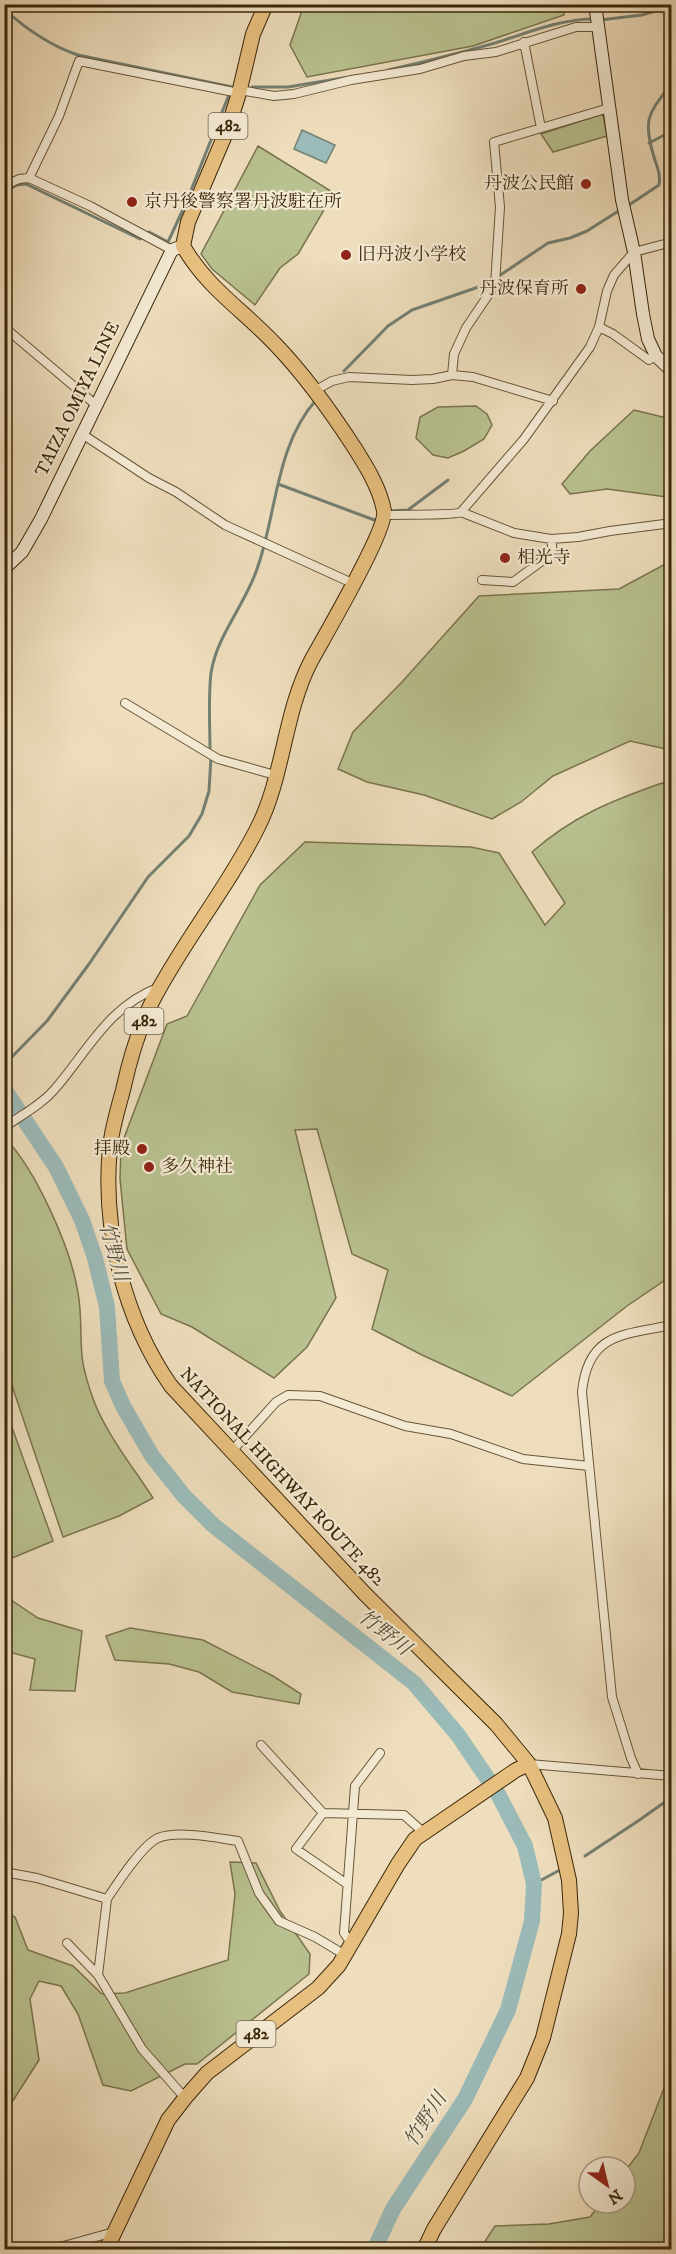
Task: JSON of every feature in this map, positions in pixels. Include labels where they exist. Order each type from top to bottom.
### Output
[{"type":"highway","name":"482","points":[[177,248],[220,150],[240,92],[253,34],[266,4]]},
{"type":"highway","points":[[177,248],[203,277],[273,341],[316,390],[364,464],[381,498],[385,515]]},
{"type":"highway","name":"NATIONAL HIGHWAY ROUTE 482","points":[[385,515],[295,697],[270,798],[257,828],[153,1000],[130,1056],[113,1132],[108,1175],[111,1212],[121,1277],[132,1312],[145,1343],[171,1386],[365,1594],[474,1701],[523,1767]]},
{"type":"highway","name":"482","points":[[106,2250],[168,2120],[184,2098],[207,2073],[318,1988],[339,1965],[415,1839],[523,1767],[555,1818],[561,1839],[569,1880],[569,1934],[543,2038],[527,2078],[424,2250]]},
{"type":"main road","points":[[597,18],[622,200],[634,252],[648,339],[656,356],[672,371]]},
{"type":"main road","name":"TAIZA OMIYA LINE","points":[[4,569],[22,552],[177,248]]},
{"type":"street","points":[[29,178],[59,116],[79,61],[240,92],[274,96],[435,66],[464,56],[496,52],[576,27],[597,18]]},
{"type":"street","points":[[524,42],[542,128]]},
{"type":"street","points":[[452,375],[454,354],[466,328],[495,285],[500,207],[494,142],[609,108]]},
{"type":"street","points":[[4,186],[19,178],[29,178],[177,248]]},
{"type":"street","points":[[385,515],[426,513],[456,515],[461,512],[524,439],[590,347],[599,327],[607,291],[614,275],[634,252],[672,242]]},
{"type":"street","points":[[4,327],[96,405]]},
{"type":"street","points":[[599,327],[613,334],[649,360],[656,356]]},
{"type":"street","points":[[316,390],[332,381],[349,377],[412,380],[452,375],[473,377],[553,401]]},
{"type":"street","points":[[82,434],[225,525],[352,583]]},
{"type":"street","points":[[461,512],[513,533],[551,539],[672,524]]},
{"type":"street","points":[[482,579],[513,582],[553,553],[551,539]]},
{"type":"street","points":[[125,703],[218,759],[275,775]]},
{"type":"street","points":[[9,1124],[44,1101],[101,1028],[121,1010],[149,991],[161,986]]},
{"type":"street","points":[[638,1774],[612,1697],[582,1392],[588,1365],[597,1350],[609,1340],[625,1332],[672,1325]]},
{"type":"street","points":[[231,1452],[276,1402],[288,1395],[320,1396],[405,1426],[451,1434],[523,1459],[589,1466]]},
{"type":"street","points":[[261,1745],[324,1813],[404,1815],[424,1833]]},
{"type":"street","points":[[348,1949],[345,1933],[347,1884],[355,1786],[380,1753]]},
{"type":"street","points":[[523,1767],[672,1776]]},
{"type":"street","points":[[324,1813],[296,1849],[347,1884]]},
{"type":"street","points":[[98,1975],[107,1899],[148,1845],[158,1838],[173,1835],[238,1841],[259,1893],[279,1921],[348,1949]]},
{"type":"street","points":[[4,1872],[37,1878],[107,1899]]},
{"type":"street","points":[[67,1943],[98,1975],[142,2049],[184,2098]]},
{"type":"street","points":[[49,2250],[114,2232]]},
{"type":"green space","points":[[564,4],[564,15],[473,46],[307,77],[290,45],[304,5]]},
{"type":"green space","points":[[603,114],[607,136],[553,152],[541,134]]},
{"type":"green space","points":[[258,146],[334,193],[298,254],[280,268],[255,305],[212,269],[201,254]]},
{"type":"green space","points":[[476,406],[487,414],[492,425],[484,439],[464,451],[448,458],[433,455],[416,438],[420,417],[438,407]]},
{"type":"green space","points":[[634,410],[671,419],[671,495],[667,497],[607,489],[570,494],[562,484],[590,451]]},
{"type":"green space","points":[[671,561],[671,750],[630,741],[553,776],[521,802],[492,819],[424,795],[367,782],[338,769],[353,732],[402,682],[479,596],[619,589]]},
{"type":"green space","points":[[662,783],[672,784],[671,1276],[627,1306],[512,1396],[422,1355],[372,1329],[388,1270],[352,1254],[317,1129],[295,1130],[336,1298],[307,1347],[274,1378],[192,1327],[161,1314],[127,1249],[120,1179],[121,1146],[167,1024],[187,1016],[260,885],[305,842],[471,847],[499,853],[545,925],[565,903],[532,852],[547,839],[593,811]]},
{"type":"green space","points":[[5,1138],[17,1152],[40,1189],[68,1254],[79,1301],[83,1366],[97,1409],[111,1435],[153,1498],[119,1516],[63,1537],[5,1365]]},
{"type":"green space","points":[[5,1408],[53,1541],[4,1561]]},
{"type":"green space","points":[[5,1596],[38,1618],[82,1631],[75,1691],[30,1690],[35,1659],[5,1651]]},
{"type":"green space","points":[[130,1628],[203,1640],[273,1676],[301,1694],[299,1704],[232,1692],[199,1672],[169,1664],[115,1660],[106,1636]]},
{"type":"green space","points":[[230,1862],[256,1863],[280,1911],[310,1954],[309,1974],[197,2064],[185,2064],[131,2091],[103,2085],[78,2014],[61,1986],[39,1981],[30,1999],[39,2060],[5,2113],[5,1912],[15,1917],[28,1950],[73,1966],[102,1994],[125,1993],[228,1960],[235,1894]]},
{"type":"green space","points":[[671,2070],[671,2249],[480,2249],[495,2226],[549,2224],[592,2215],[637,2215],[637,2156]]},
{"type":"water","points":[[302,130],[335,145],[326,163],[294,149]]},
{"type":"waterway","points":[[600,20],[642,15],[672,6]]},
{"type":"waterway","points":[[4,9],[39,36],[78,55],[232,87],[168,242],[149,232],[140,239],[26,184],[17,185],[4,192]]},
{"type":"waterway","points":[[388,70],[482,47],[556,24],[594,19]]},
{"type":"waterway","points":[[252,87],[288,87],[349,77]]},
{"type":"waterway","points":[[626,207],[659,185],[659,174],[650,144],[648,124],[653,109],[672,83]]},
{"type":"waterway","points":[[649,143],[672,131]]},
{"type":"waterway","points":[[344,371],[388,326],[412,310],[487,284],[548,243],[587,231],[620,210]]},
{"type":"waterway","points":[[210,751],[210,692],[214,659],[257,569],[279,481],[293,437],[303,417],[317,399]]},
{"type":"waterway","points":[[388,511],[408,510],[448,480]]},
{"type":"waterway","points":[[278,484],[377,521]]},
{"type":"waterway","points":[[4,1065],[47,1021],[148,877],[189,836],[202,814],[209,791],[211,757]]},
{"type":"waterway","name":"竹野川","points":[[4,1089],[56,1167],[82,1220],[95,1258],[107,1307],[112,1381],[123,1406],[152,1456],[184,1496],[213,1525],[414,1683],[458,1735],[498,1794],[525,1846],[534,1884],[532,1921],[508,2010],[465,2099],[393,2209],[374,2250]]},
{"type":"waterway","points":[[585,1856],[672,1797]]},
{"type":"waterway","points":[[534,1884],[558,1871]]},
{"type":"place","name":"丹波公民館","points":[[586,184]]},
{"type":"place","name":"京丹後警察署丹波駐在所","points":[[132,202]]},
{"type":"place","name":"旧丹波小学校","points":[[346,255]]},
{"type":"place","name":"丹波保育所","points":[[581,289]]},
{"type":"place","name":"相光寺","points":[[505,558]]},
{"type":"place","name":"拝殿","points":[[142,1149]]},
{"type":"place","name":"多久神社","points":[[149,1167]]}]
